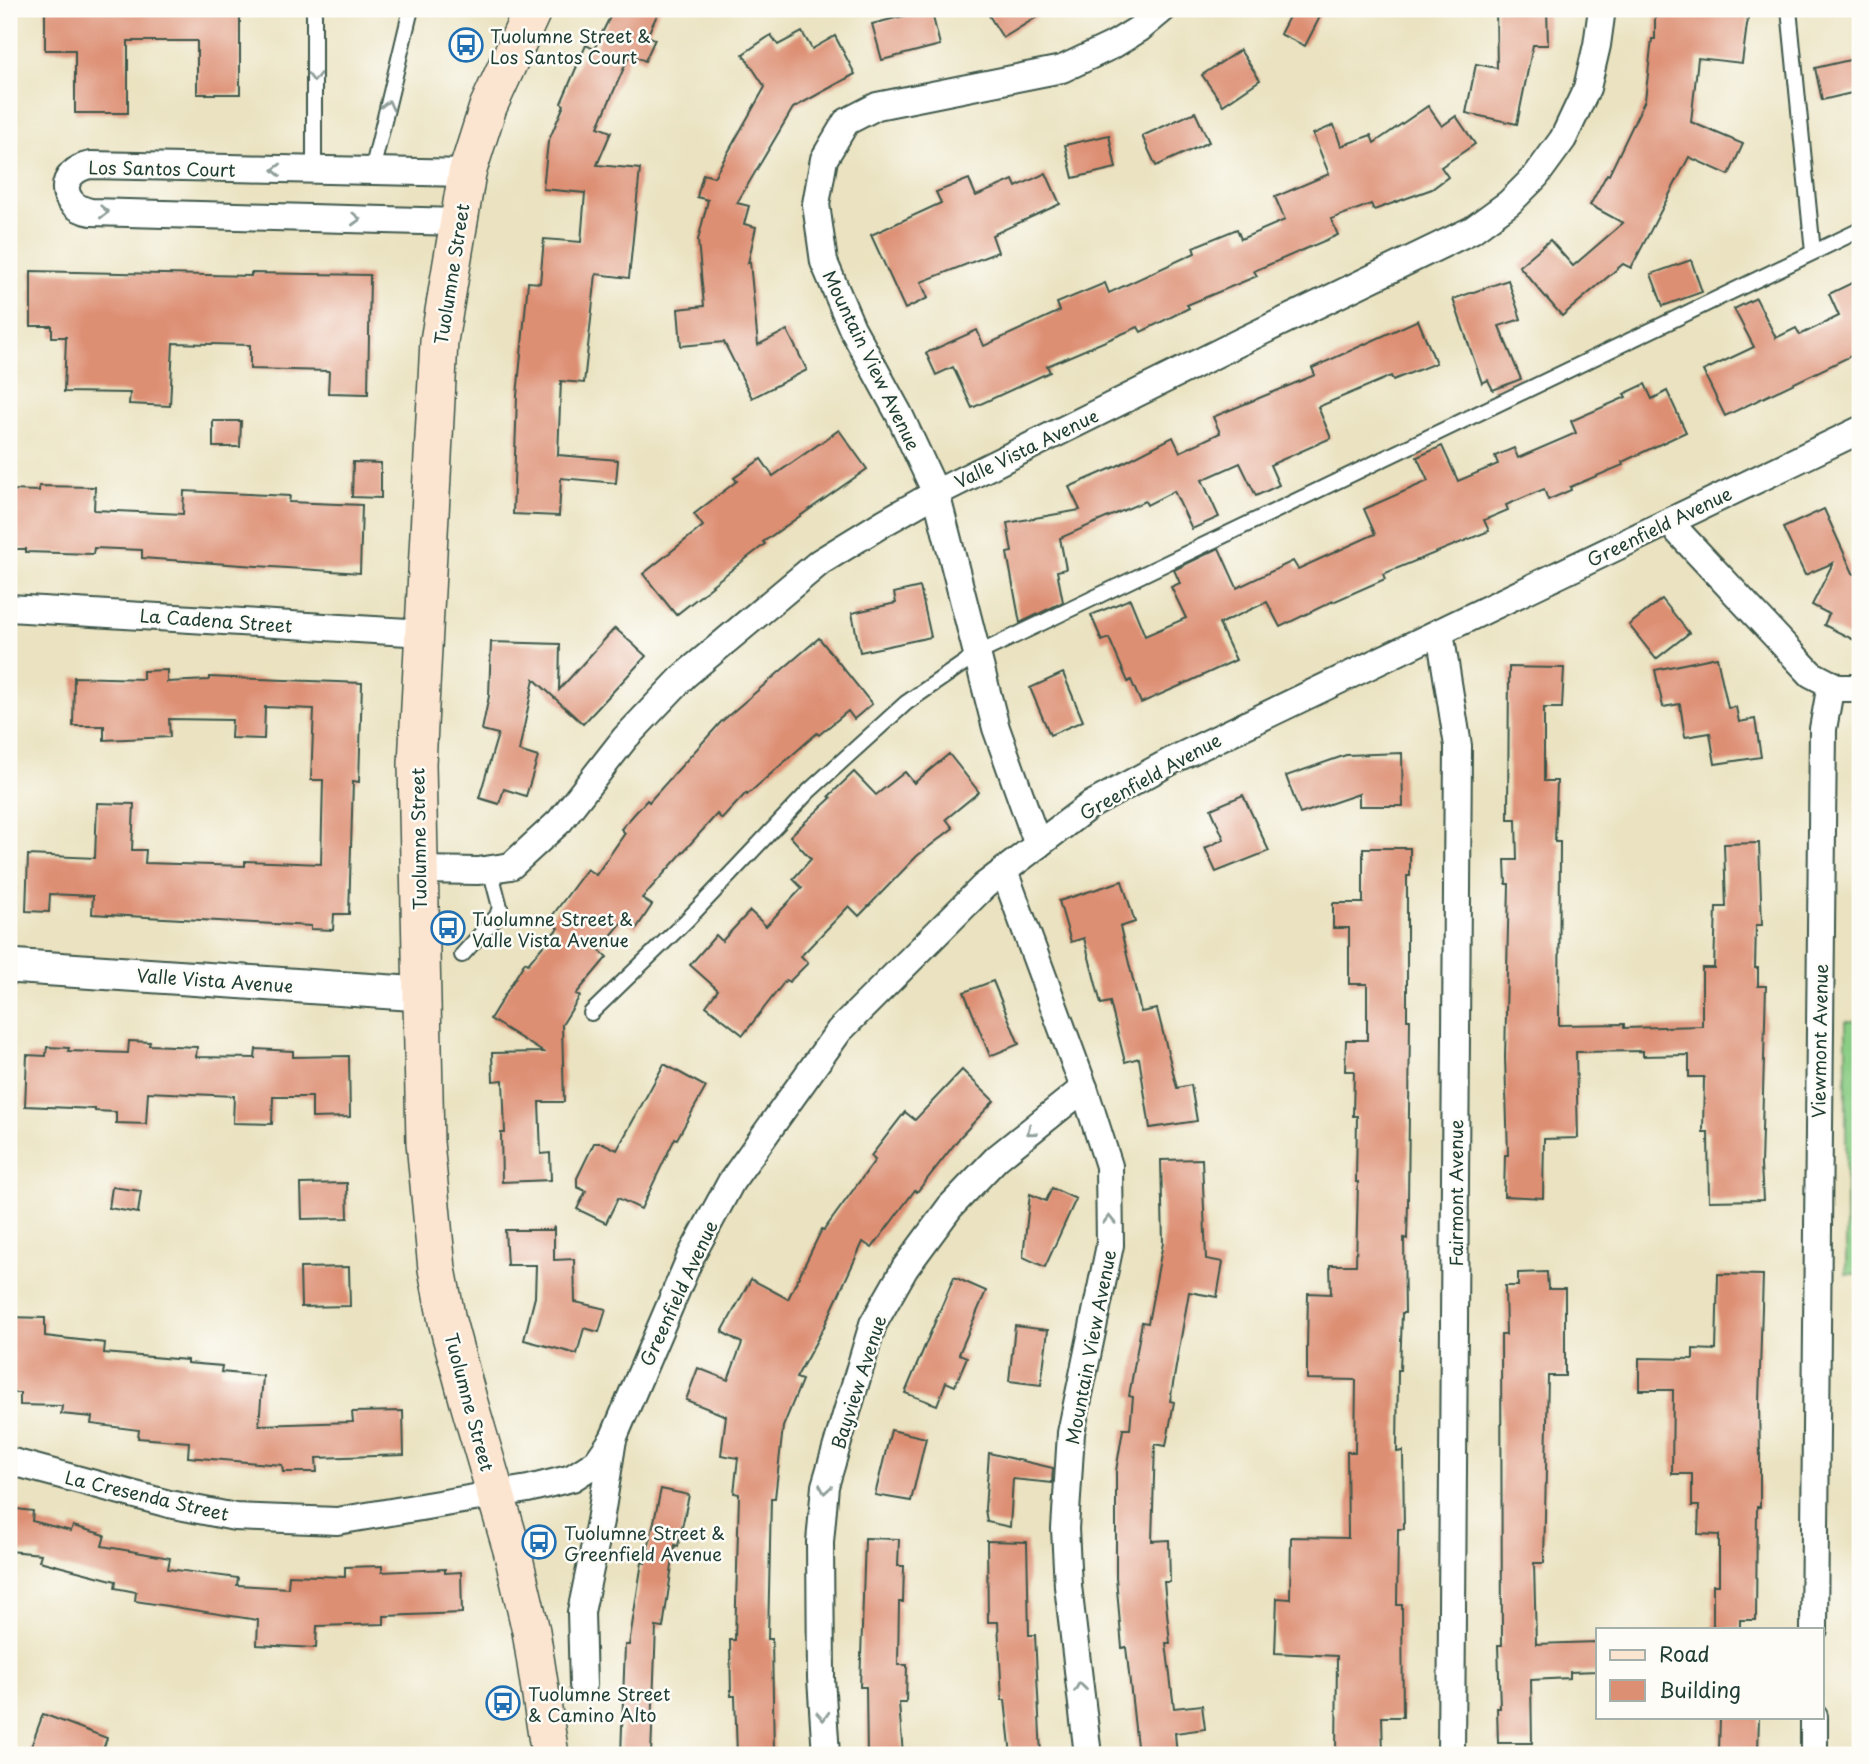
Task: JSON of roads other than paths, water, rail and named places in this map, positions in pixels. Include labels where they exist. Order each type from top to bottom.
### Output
[{"type":"main road","name":"Tuolumne Street","points":[[533,9],[488,107],[467,173],[439,341],[417,764],[418,870],[425,1142],[437,1269],[453,1344],[512,1550],[531,1631],[550,1755]]},
{"type":"street","name":"Mountain View Avenue","points":[[1038,845],[996,728],[936,493],[899,414],[852,328],[824,262],[816,204],[824,159],[846,122],[877,106],[1062,69],[1113,45],[1139,29],[1163,9]]},
{"type":"street","name":"Valle Vista Avenue","points":[[501,868],[560,821],[625,738],[685,675],[820,562],[936,493],[1472,230],[1509,203],[1536,176],[1563,139],[1587,88],[1602,9]]},
{"type":"street","name":"Los Santos Court","points":[[458,222],[91,212],[78,209],[69,200],[65,188],[69,176],[78,167],[91,165],[467,173]]},
{"type":"street","name":"Greenfield Avenue","points":[[495,1493],[528,1489],[572,1478],[597,1462],[613,1439],[691,1256],[731,1182],[839,1031],[985,886],[1004,871],[1089,806],[1175,759],[1860,430]]},
{"type":"street","points":[[1669,522],[1811,674],[1838,688],[1860,688]]},
{"type":"street","name":"La Cadena Street","points":[[9,607],[424,634]]},
{"type":"street","name":"Fairmont Avenue","points":[[1440,632],[1458,746],[1451,1755]]},
{"type":"street","name":"Viewmont Avenue","points":[[1814,1628],[1823,729],[1831,684]]},
{"type":"street","points":[[418,870],[478,871],[501,868]]},
{"type":"street","name":"Mountain View Avenue","points":[[1004,871],[1084,1088],[1109,1166],[1110,1245],[1071,1433],[1065,1529],[1068,1586],[1088,1755]]},
{"type":"street","name":"Valle Vista Avenue","points":[[9,966],[421,994]]},
{"type":"street","name":"Bayview Avenue","points":[[825,1755],[820,1556],[825,1486],[873,1324],[905,1268],[950,1207],[997,1158],[1084,1088]]},
{"type":"street","name":"Greenfield Avenue","points":[[583,1685],[581,1612],[600,1521],[613,1439]]},
{"type":"street","name":"La Cresenda Street","points":[[9,1461],[169,1504],[248,1517],[337,1521],[495,1493]]},
{"type":"street","points":[[1814,1718],[1814,1755]]},
{"type":"lane","points":[[314,9],[314,171]]},
{"type":"lane","points":[[372,171],[411,9]]},
{"type":"lane","points":[[1789,9],[1813,252]]},
{"type":"lane","points":[[591,1013],[687,920],[809,791],[906,703],[977,654],[1860,230]]},
{"type":"lane","points":[[462,955],[497,916],[500,906],[501,868]]},
{"type":"lane","points":[[499,896],[501,868]]},
{"type":"place","name":"Tuolumne Street & Los Santos Court","points":[[466,45]]},
{"type":"place","name":"Tuolumne Street & Valle Vista Avenue","points":[[448,928]]},
{"type":"place","name":"Tuolumne Street & Greenfield Avenue","points":[[539,1542]]},
{"type":"place","name":"Tuolumne Street & Camino Alto","points":[[503,1703]]}]
